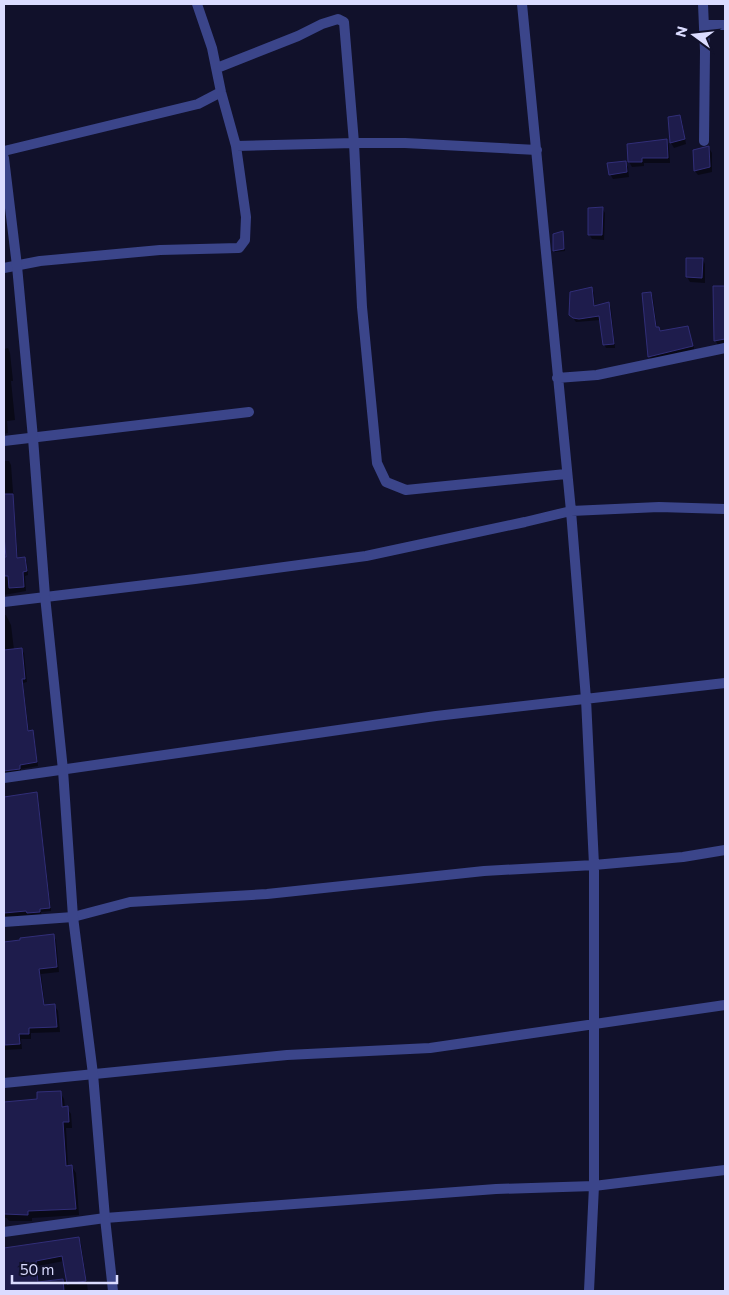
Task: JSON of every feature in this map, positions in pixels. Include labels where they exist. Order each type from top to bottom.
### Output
[{"type":"street","points":[[4,268],[40,261],[160,250],[239,248],[245,240],[246,217],[236,146],[197,4]]},
{"type":"street","points":[[522,4],[537,150],[586,699],[594,865],[594,1186],[589,1291]]},
{"type":"street","points":[[703,4],[704,141]]},
{"type":"street","points":[[216,68],[298,36],[322,24],[338,19],[344,22],[354,143],[362,307],[377,463],[386,482],[406,490],[566,474]]},
{"type":"street","points":[[704,24],[725,25]]},
{"type":"street","points":[[4,151],[198,104],[221,92]]},
{"type":"street","points":[[236,146],[354,143],[537,150]]},
{"type":"street","points":[[4,158],[17,266],[33,438],[45,596],[63,770],[73,917],[93,1074],[113,1291]]},
{"type":"street","points":[[557,378],[598,375],[725,348]]},
{"type":"street","points":[[4,442],[249,412]]},
{"type":"street","points":[[4,602],[366,556],[570,511],[659,507],[725,509]]},
{"type":"street","points":[[4,778],[417,719],[725,683]]},
{"type":"street","points":[[4,922],[73,917],[130,902],[267,894],[484,871],[594,865],[683,857],[725,850]]},
{"type":"street","points":[[4,1083],[287,1056],[430,1048],[593,1026],[725,1005]]},
{"type":"street","points":[[4,1232],[105,1218],[496,1188],[594,1186],[725,1170]]},
{"type":"building","points":[[680,115],[685,139],[670,143],[668,117]]},
{"type":"building","points":[[667,139],[668,158],[642,158],[642,162],[628,162],[627,144]]},
{"type":"building","points":[[709,146],[710,167],[694,171],[693,150]]},
{"type":"building","points":[[626,161],[627,172],[609,175],[607,163]]},
{"type":"building","points":[[603,207],[602,235],[588,235],[588,208]]},
{"type":"building","points":[[563,231],[564,249],[553,251],[553,234]]},
{"type":"building","points":[[686,258],[703,258],[702,278],[686,277]]},
{"type":"building","points":[[713,286],[725,286],[725,339],[714,341]]},
{"type":"building","points":[[592,287],[594,306],[609,302],[614,344],[603,345],[599,316],[579,319],[569,315],[570,292]]},
{"type":"building","points":[[651,292],[656,327],[659,327],[660,331],[688,326],[693,346],[648,357],[642,293]]},
{"type":"building","points":[[4,494],[13,494],[17,558],[25,557],[27,571],[23,572],[24,587],[9,588],[8,576],[5,576],[4,572],[4,557],[6,557]]},
{"type":"building","points":[[22,648],[25,679],[22,679],[28,731],[33,730],[37,762],[20,765],[20,769],[4,771],[4,650]]},
{"type":"building","points":[[37,792],[50,908],[40,909],[40,912],[4,913],[4,797]]},
{"type":"building","points":[[54,934],[57,967],[39,969],[44,1005],[55,1004],[57,1027],[29,1028],[29,1034],[19,1034],[20,1044],[5,1045],[4,942]]},
{"type":"building","points":[[61,1091],[62,1107],[68,1106],[69,1122],[63,1122],[66,1166],[72,1165],[76,1209],[28,1211],[28,1215],[4,1214],[4,1102],[37,1099],[37,1092]]},
{"type":"building","points":[[79,1237],[86,1281],[67,1284],[62,1256],[36,1261],[38,1282],[63,1279],[64,1291],[4,1291],[4,1248]]}]
